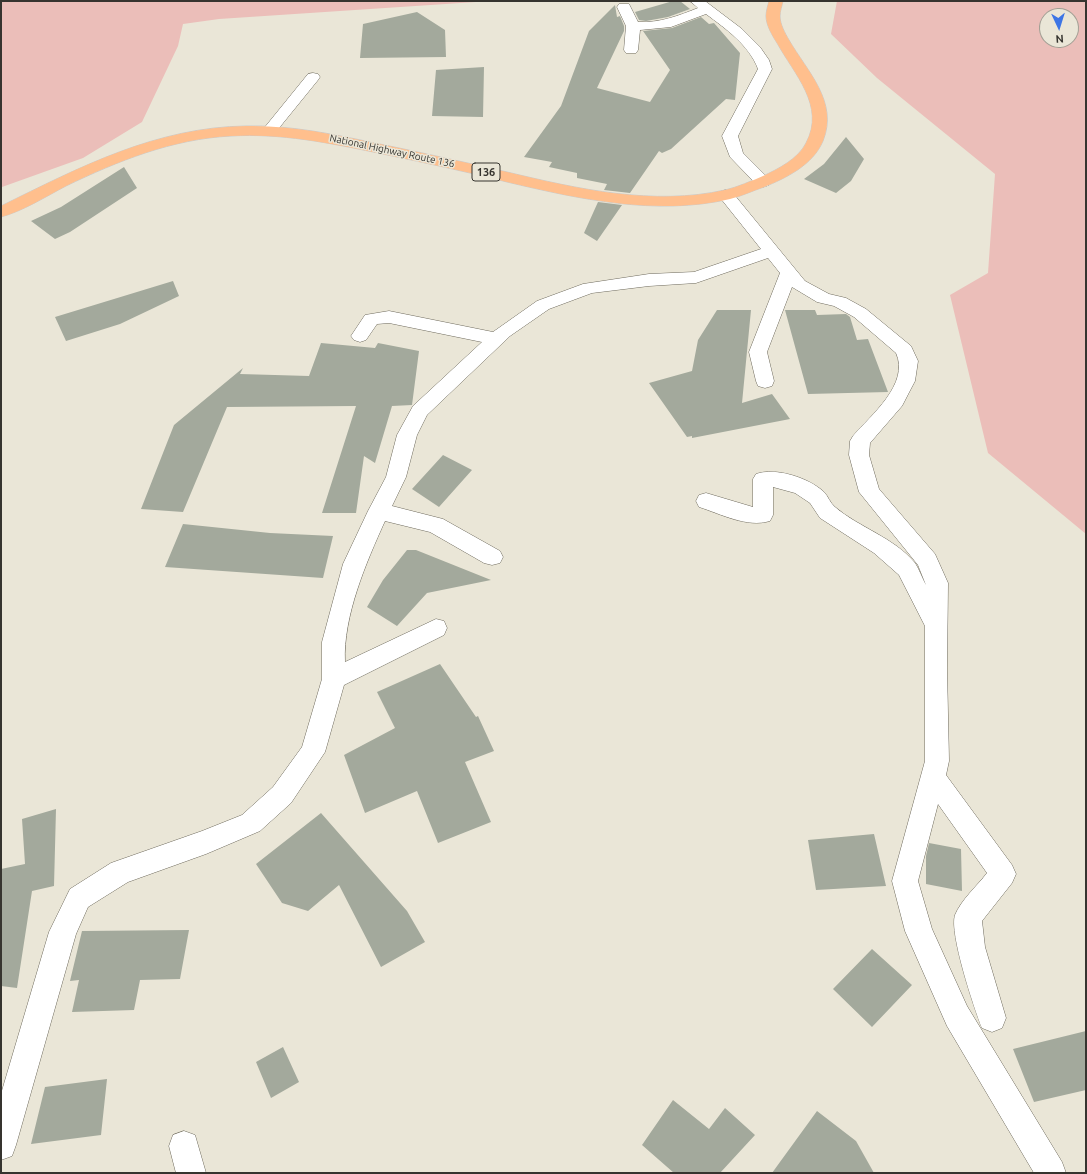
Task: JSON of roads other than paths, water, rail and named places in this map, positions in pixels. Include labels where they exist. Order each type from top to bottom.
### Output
[{"type":"highway","name":"National Highway Route 136","points":[[1,212],[111,160],[168,141],[197,135],[235,131],[270,130],[325,137],[581,193],[636,201],[664,202],[726,195],[780,175],[803,158],[815,142],[821,115],[819,100],[806,77],[786,48],[775,23],[774,6],[776,1]]},
{"type":"street","points":[[633,26],[649,27],[671,24],[702,5],[746,41],[763,60],[765,69],[730,136],[736,154],[763,182]]},
{"type":"street","points":[[624,7],[633,26],[631,50]]},
{"type":"street","points":[[270,130],[313,77]]},
{"type":"street","points":[[726,195],[799,285],[823,298],[840,302],[860,313],[904,350],[909,361],[906,381],[903,388],[896,401],[860,441],[859,455],[869,492],[896,526],[927,560],[937,583],[935,625],[937,761],[905,880],[919,931],[957,1016],[1051,1173]]},
{"type":"street","points":[[1,1145],[63,932],[79,898],[120,872],[206,842],[251,823],[282,795],[313,752],[334,679],[333,642],[354,564],[378,511],[396,477],[407,435],[420,411],[504,332],[543,305],[589,288],[649,280],[696,277],[772,251]]},
{"type":"street","points":[[765,381],[758,352],[788,271]]},
{"type":"street","points":[[360,336],[371,319],[389,317],[496,339]]},
{"type":"street","points":[[706,501],[750,515],[764,515],[763,479],[778,480],[802,487],[817,498],[827,512],[882,548],[907,569],[935,625]]},
{"type":"street","points":[[378,511],[436,525],[492,557]]},
{"type":"street","points":[[334,679],[436,628]]},
{"type":"street","points":[[933,777],[1003,874],[968,917],[971,947],[992,1018]]}]
